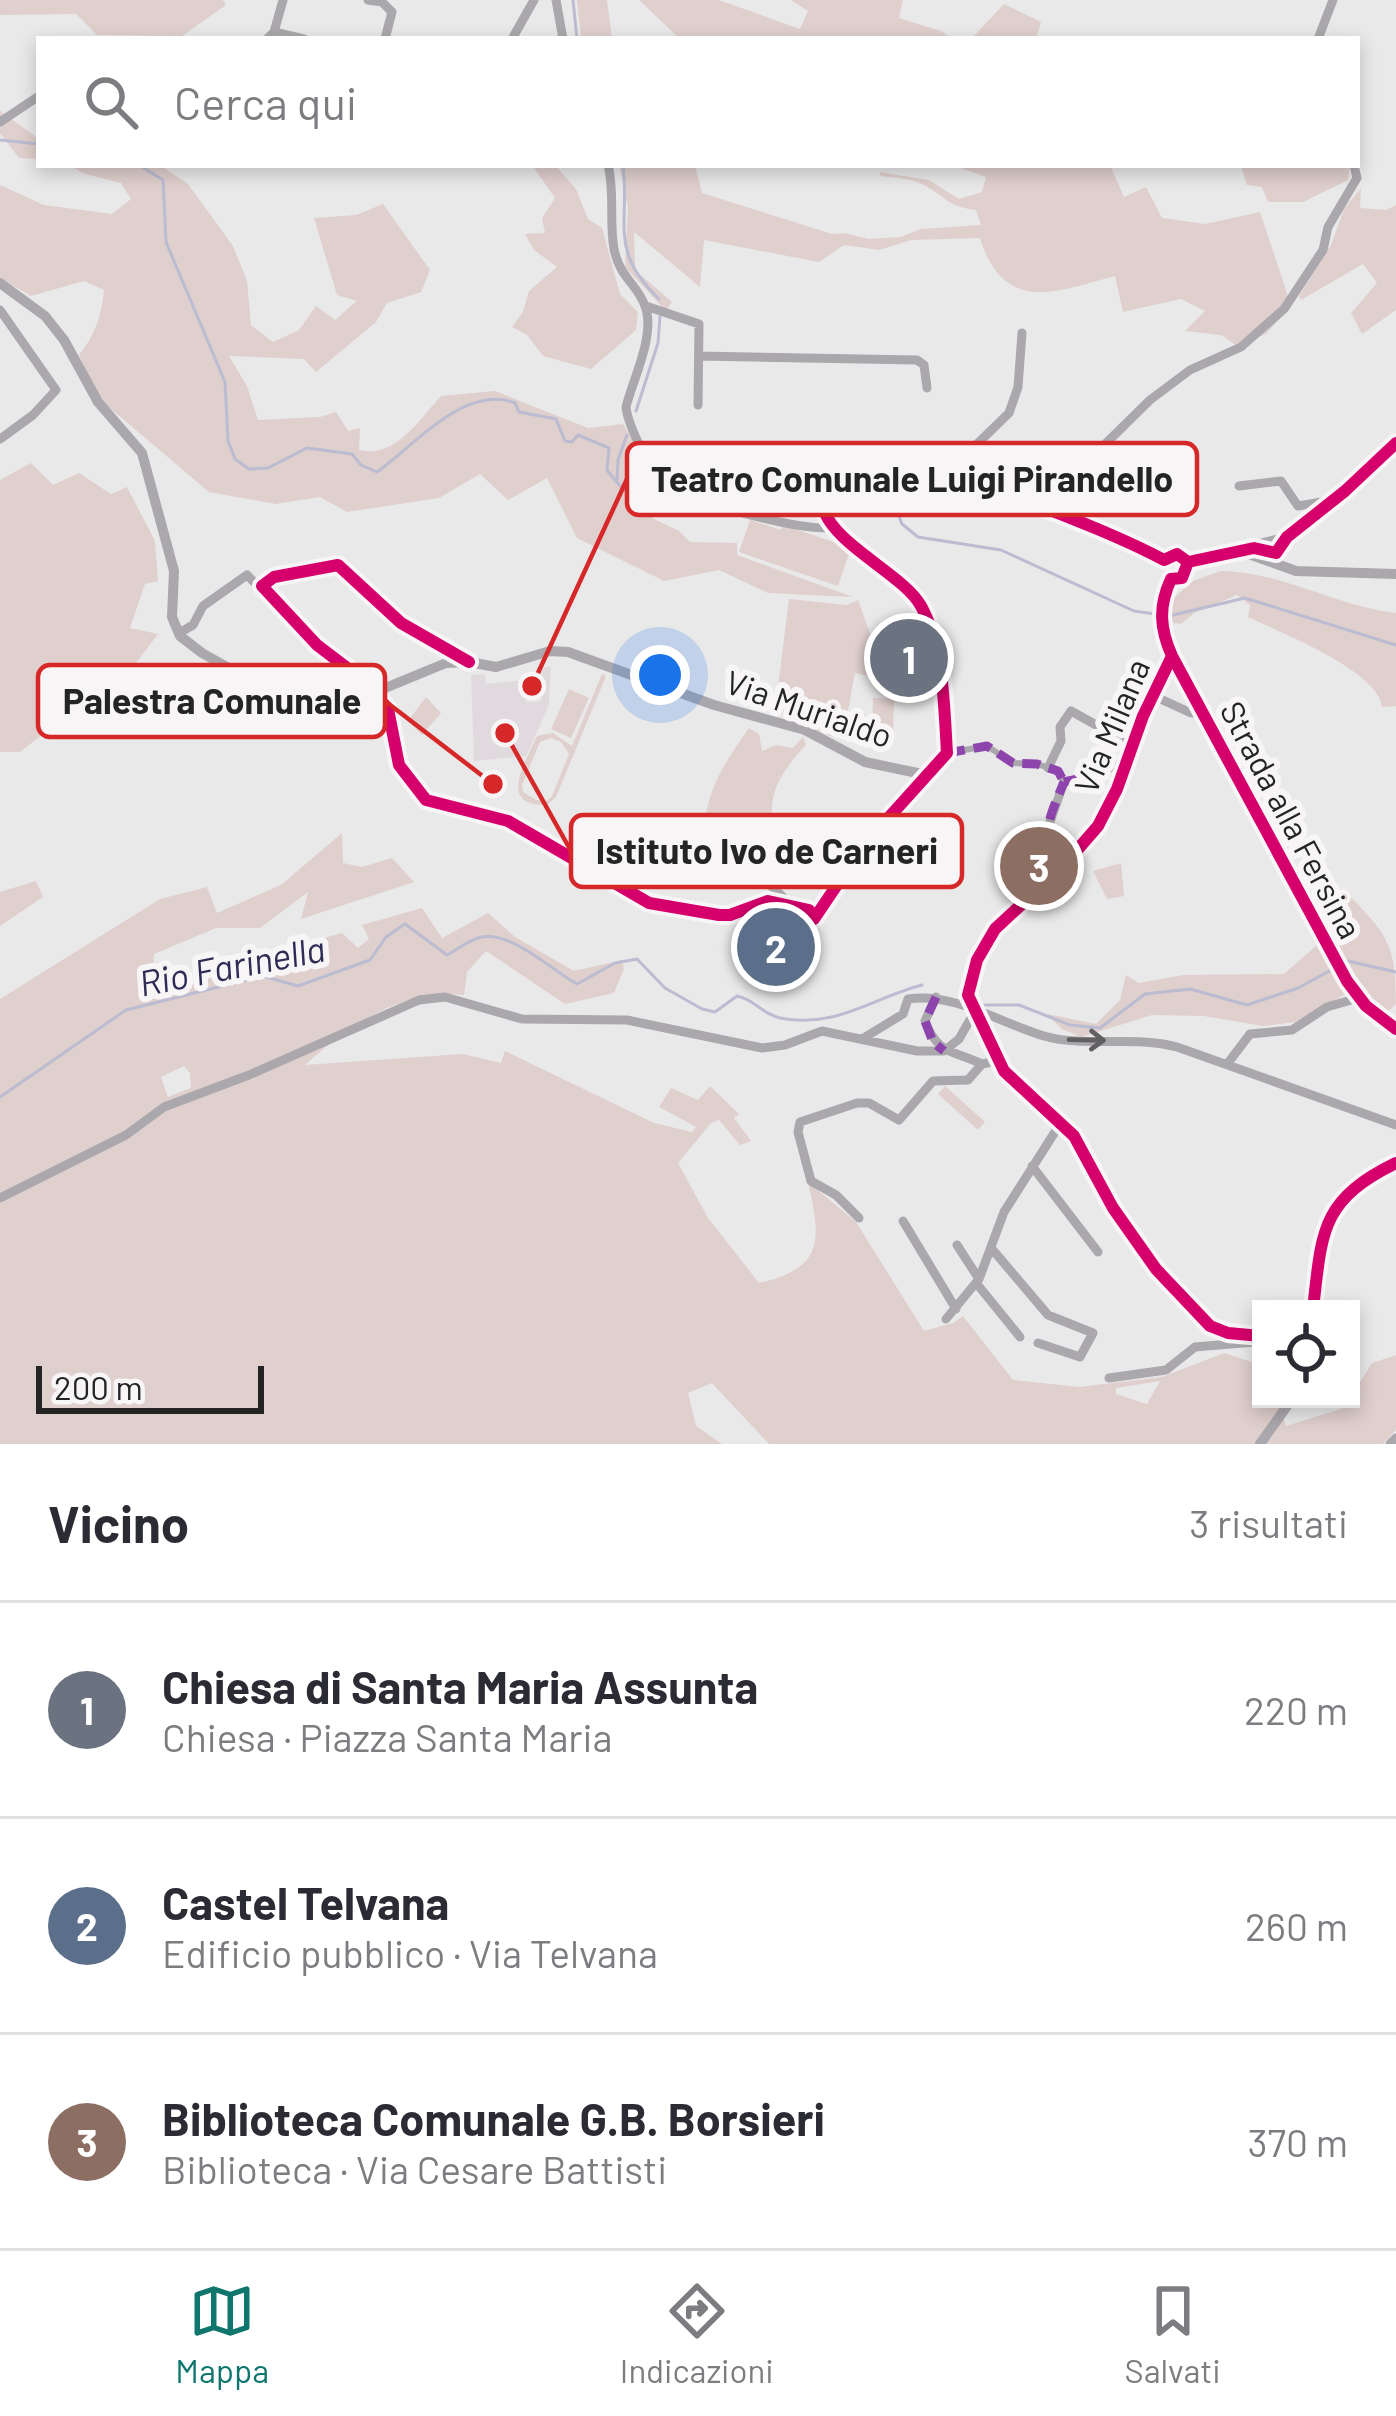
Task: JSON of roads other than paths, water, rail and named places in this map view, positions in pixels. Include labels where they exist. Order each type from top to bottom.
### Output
[{"type":"street","points":[[270,36],[284,0]]},
{"type":"street","points":[[368,0],[382,2],[392,12],[386,36]]},
{"type":"street","points":[[514,36],[534,0]]},
{"type":"street","points":[[556,0],[562,36]]},
{"type":"street","points":[[1319,36],[1333,0]]},
{"type":"street","points":[[0,122],[36,98]]},
{"type":"street","points":[[609,168],[619,267],[646,306],[647,331],[627,417],[659,476],[740,513],[813,529],[832,528]]},
{"type":"street","points":[[1058,466],[1088,461],[1166,387],[1261,333],[1296,295],[1323,250],[1328,227],[1357,178],[1355,168]]},
{"type":"street","points":[[0,283],[45,316],[98,402],[142,453],[175,571],[172,617],[178,633],[227,667],[292,683],[373,693]]},
{"type":"street","points":[[646,306],[699,324],[698,405]]},
{"type":"street","points":[[0,310],[56,390],[33,415],[0,439]]},
{"type":"street","points":[[1004,493],[1002,486],[974,468],[975,446],[1009,413],[1018,388],[1022,333]]},
{"type":"street","points":[[700,356],[917,360],[924,365],[927,388]]},
{"type":"street","points":[[1256,552],[1287,537],[1327,506],[1396,443]]},
{"type":"street","points":[[947,753],[942,680],[921,605],[832,528],[822,503],[825,486],[840,467],[866,463],[1004,493],[1165,560],[1177,554],[1188,562],[1256,552],[1278,558],[1296,571],[1396,574]]},
{"type":"street","points":[[1239,486],[1281,481],[1298,506],[1322,502],[1327,506]]},
{"type":"street","points":[[1278,558],[1287,537]]},
{"type":"street","points":[[1165,560],[1163,572],[1169,584],[1183,578],[1188,562]]},
{"type":"street","points":[[262,590],[267,579],[338,566],[401,623],[470,662]]},
{"type":"street","points":[[178,633],[193,625],[203,606],[247,575],[317,645],[363,680],[388,709],[399,765],[426,800],[508,820],[649,903],[730,915],[768,902],[789,904],[809,910],[814,919],[864,844],[947,753],[980,744],[1013,763],[1058,771],[1064,782],[1046,833],[1055,872]]},
{"type":"street","name":"Strada alla Fersina","points":[[1169,584],[1161,621],[1172,656],[1347,981],[1358,998],[1396,1029]]},
{"type":"street","name":"Via Murialdo","points":[[373,693],[446,663],[496,667],[550,651],[568,652],[714,705],[805,730],[865,762],[927,775]]},
{"type":"street","name":"Via Milana","points":[[975,1011],[968,995],[977,960],[995,928],[1098,826],[1172,656]]},
{"type":"street","name":"Via Milana","points":[[1154,696],[1191,713],[1202,712]]},
{"type":"street","points":[[1048,768],[1061,741],[1060,727],[1071,712],[1132,746]]},
{"type":"street","points":[[1064,782],[1106,773],[1119,760],[1127,760]]},
{"type":"street","points":[[584,822],[662,850],[733,862],[766,879],[789,904]]},
{"type":"street","points":[[0,1198],[126,1135],[164,1107],[419,1000],[445,997],[522,1018],[627,1020],[762,1048],[822,1031],[917,1051],[944,1051],[982,1064],[998,1061]]},
{"type":"street","points":[[936,998],[925,1021],[933,1042],[944,1051]]},
{"type":"street","points":[[862,1039],[903,1014],[908,999],[936,998],[1060,1039],[1152,1040],[1396,1126]]},
{"type":"street","points":[[1228,1063],[1250,1034],[1292,1030],[1328,1006],[1358,998]]},
{"type":"street","points":[[944,1051],[959,1040],[975,1011]]},
{"type":"street","points":[[975,1011],[998,1061],[1015,1084],[1074,1136],[1112,1208],[1196,1314],[1228,1334],[1252,1336]]},
{"type":"street","points":[[859,1218],[836,1195],[811,1181],[798,1132],[800,1122],[857,1103],[869,1103],[899,1120],[933,1082],[968,1080],[982,1064]]},
{"type":"street","points":[[946,1319],[978,1281],[1004,1212],[1060,1124]]},
{"type":"street","points":[[1314,1300],[1320,1247],[1338,1203],[1353,1187],[1396,1163]]},
{"type":"street","points":[[1031,1166],[1098,1252]]},
{"type":"street","points":[[903,1220],[956,1309]]},
{"type":"street","points":[[957,1245],[1020,1336]]},
{"type":"street","points":[[992,1249],[1048,1315],[1093,1333],[1080,1357],[1038,1343]]},
{"type":"street","points":[[1109,1378],[1156,1373],[1189,1349],[1252,1342]]},
{"type":"street","points":[[1260,1444],[1286,1408]]},
{"type":"waterway","points":[[573,0],[577,36]]},
{"type":"waterway","points":[[0,140],[36,144]]},
{"type":"waterway","points":[[144,168],[163,180],[166,242],[225,382],[228,441],[235,459],[249,469],[268,468],[307,448],[352,454],[361,465],[377,472],[460,409],[497,399],[515,403],[519,412],[556,419],[565,441],[572,442],[578,435],[609,448],[607,470],[645,506],[673,514],[727,512]]},
{"type":"waterway","points":[[623,168],[627,251],[643,282],[659,299]]},
{"type":"waterway","points":[[636,411],[658,343],[660,316]]},
{"type":"waterway","points":[[617,479],[627,435]]},
{"type":"waterway","points":[[735,507],[787,486],[822,488]]},
{"type":"waterway","points":[[831,491],[850,496],[878,491],[893,500],[902,524],[918,537],[1001,550],[1134,611],[1169,616],[1245,598],[1396,645]]},
{"type":"waterway","name":"Rio Farinella","points":[[0,1097],[126,1010],[263,976],[298,986],[370,960],[386,937],[405,924],[447,955],[478,938],[506,940],[577,984],[615,963],[637,959],[665,988],[715,1012],[737,996],[780,1018],[819,1019],[922,985]]},
{"type":"waterway","name":"Rio Farinella","points":[[978,1005],[1019,1005],[1070,1025],[1100,1028],[1145,994],[1190,989],[1247,1005],[1298,988],[1348,961],[1396,972]]},
{"type":"place","name":"Chiesa di Santa Maria Assunta","points":[[909,658]]},
{"type":"place","name":"Teatro Comunale Luigi Pirandello","points":[[532,686]]},
{"type":"place","name":"Istituto Ivo de Carneri","points":[[505,733]]},
{"type":"place","name":"Palestra Comunale","points":[[493,784]]},
{"type":"place","name":"Biblioteca Comunale G.B. Borsieri","points":[[1039,866]]},
{"type":"place","name":"Castel Telvana","points":[[776,947]]}]
